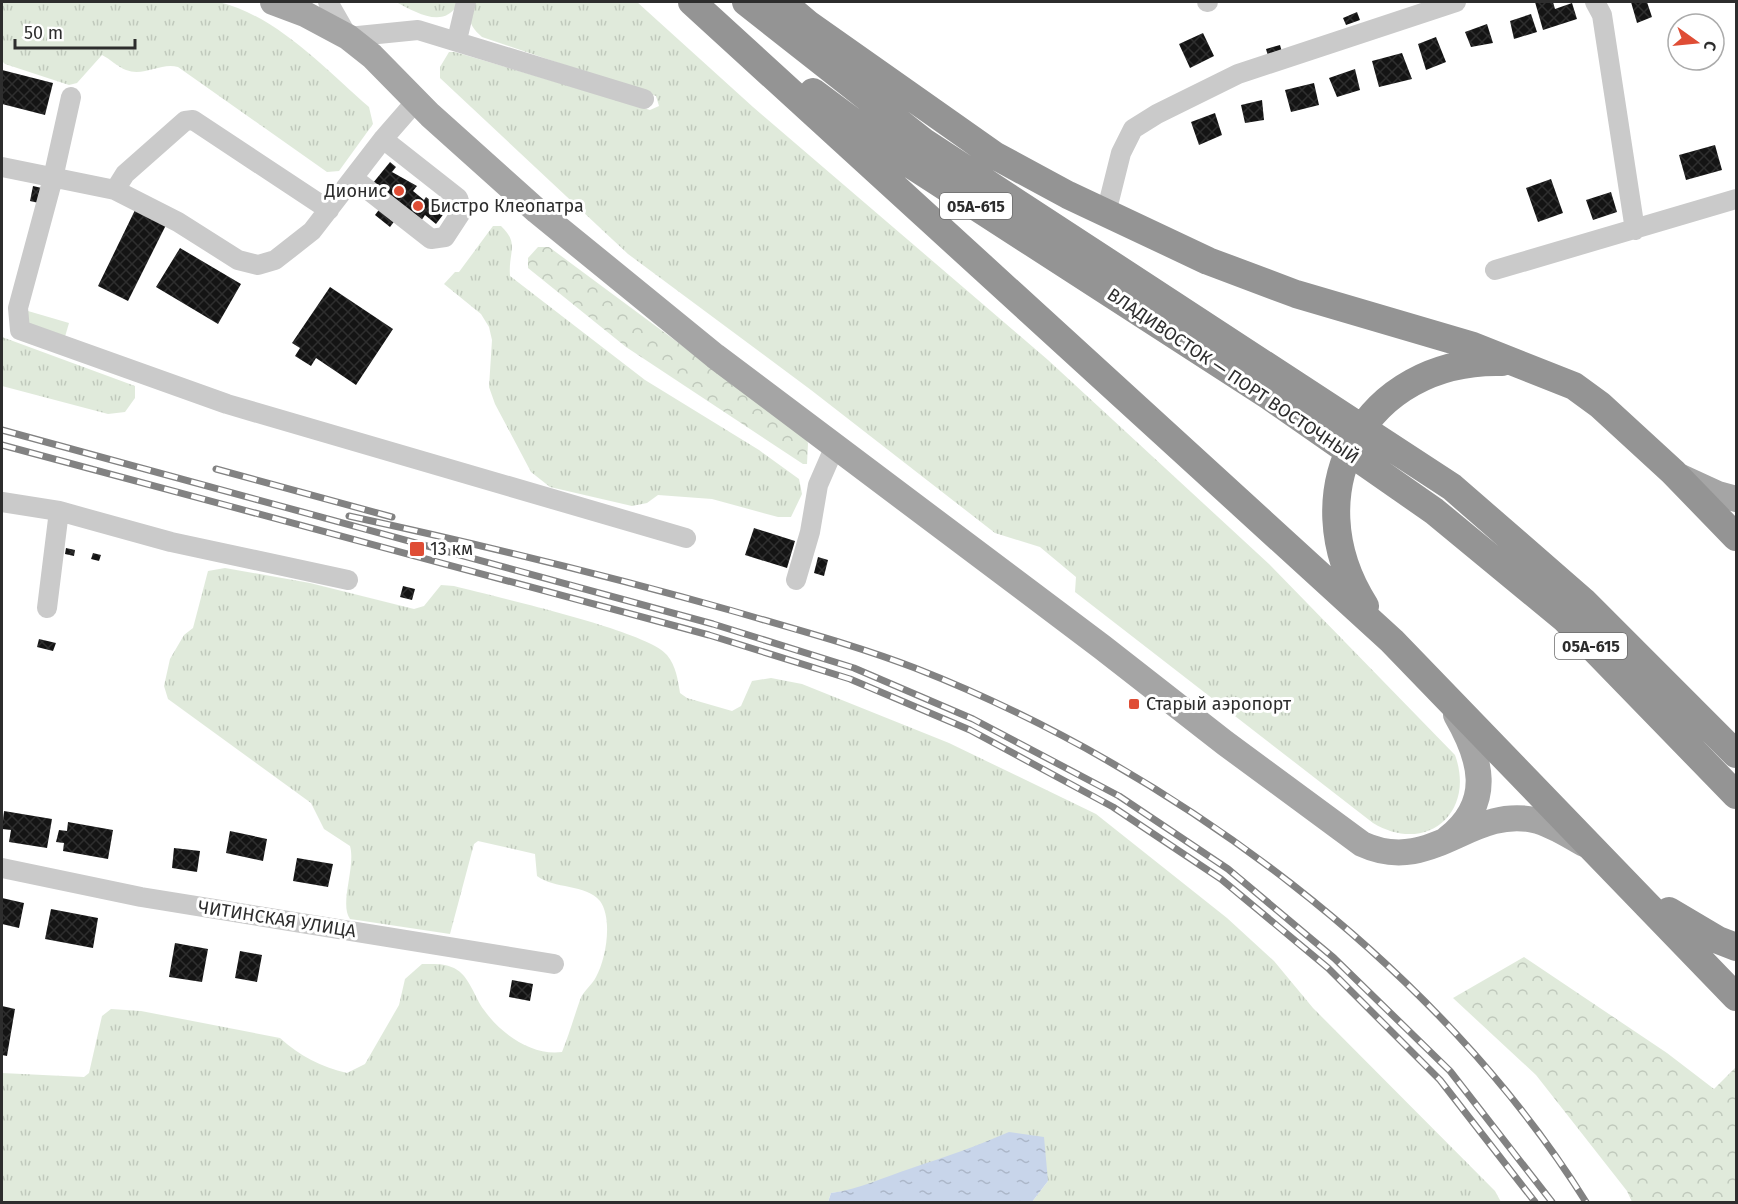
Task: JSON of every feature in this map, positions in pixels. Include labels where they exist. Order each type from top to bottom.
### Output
[{"type":"highway","name":"ВЛАДИВОСТОК — ПОРТ ВОСТОЧНЫЙ","points":[[692,2],[907,162],[1276,385],[1452,487],[1583,601],[1737,754]]},
{"type":"highway","points":[[692,2],[1392,641],[1737,997]]},
{"type":"highway","name":"ВЛАДИВОСТОК — ПОРТ ВОСТОЧНЫЙ","points":[[746,2],[924,142],[1276,385],[1434,511],[1565,619],[1737,795]]},
{"type":"highway","points":[[782,2],[808,24],[994,155],[1106,213],[1208,261],[1296,294],[1473,346],[1574,386],[1600,405],[1673,472],[1737,537]]},
{"type":"highway","points":[[1392,641],[1351,583],[1341,558],[1336,533],[1335,506],[1339,480],[1347,455],[1359,432],[1374,411],[1392,395],[1433,371],[1456,364],[1504,362],[1549,375]]},
{"type":"highway","points":[[1634,889],[1697,928],[1737,947]]},
{"type":"main road","points":[[273,2],[305,14],[348,37],[372,56],[537,211],[715,356],[1102,646],[1225,743],[1362,844],[1386,852],[1404,854],[1422,851],[1503,820],[1533,820],[1556,829],[1599,853]]},
{"type":"main road","points":[[1673,472],[1718,494],[1737,499]]},
{"type":"main road","points":[[1444,694],[1472,742],[1479,778],[1469,813],[1444,841]]},
{"type":"street","points":[[328,2],[348,37],[418,30],[457,40],[644,99]]},
{"type":"street","points":[[457,40],[466,2]]},
{"type":"street","points":[[791,2],[808,24]]},
{"type":"street","points":[[1106,213],[1121,153],[1133,129],[1157,114],[1238,74],[1456,2]]},
{"type":"street","points":[[1595,2],[1602,15],[1635,231]]},
{"type":"street","points":[[71,97],[53,178],[18,308],[20,330],[227,404],[686,538]]},
{"type":"street","points":[[2,167],[115,190],[178,222],[238,260],[258,265],[275,260],[312,231],[383,139],[417,100]]},
{"type":"street","points":[[115,190],[125,174],[185,121],[193,120],[329,210]]},
{"type":"street","points":[[352,178],[431,239],[445,237],[462,211],[458,198],[383,139]]},
{"type":"street","points":[[1495,270],[1635,231],[1737,199]]},
{"type":"street","points":[[796,580],[810,532],[818,485],[835,446]]},
{"type":"street","points":[[2,502],[59,511],[171,542],[348,580]]},
{"type":"street","points":[[47,608],[59,511]]},
{"type":"street","name":"ЧИТИНСКАЯ УЛИЦА","points":[[2,868],[141,897],[554,964]]},
{"type":"green space","points":[[2,2],[219,2],[261,19],[299,46],[369,107],[373,124],[339,171],[327,172],[178,67],[165,66],[133,72],[123,69],[102,55],[77,83],[69,85],[5,64],[2,61]]},
{"type":"green space","points":[[396,2],[459,2],[446,15],[430,17]]},
{"type":"green space","points":[[472,2],[637,2],[753,107],[1048,360],[1269,564],[1455,755],[1460,776],[1458,795],[1452,810],[1442,823],[1428,831],[1411,834],[1393,832],[1373,823],[1075,592],[1076,577],[1040,547],[995,533],[811,390],[628,254],[440,78],[440,67],[449,52],[455,52],[650,110],[659,106],[656,96],[482,37],[470,21]]},
{"type":"green space","points":[[493,226],[501,226],[512,243],[510,276],[645,380],[759,450],[799,479],[802,494],[791,517],[778,517],[712,499],[658,495],[647,503],[632,506],[550,487],[531,472],[495,404],[489,387],[492,340],[489,327],[481,314],[444,284],[455,272],[459,272]]},
{"type":"green space","points":[[538,247],[549,247],[804,436],[808,443],[807,464],[803,464],[626,347],[528,268],[528,258]]},
{"type":"green space","points":[[28,311],[69,323],[64,340],[23,328]]},
{"type":"green space","points":[[2,337],[135,386],[135,398],[125,412],[108,414],[2,386]]},
{"type":"green space","points":[[225,568],[310,583],[414,609],[424,606],[441,585],[454,586],[568,615],[631,636],[654,646],[667,655],[673,664],[680,693],[687,698],[732,711],[741,706],[752,681],[771,678],[802,684],[949,743],[1096,814],[1227,918],[1274,961],[1313,1008],[1495,1191],[1501,1202],[1032,1202],[1048,1181],[953,1156],[858,1189],[831,1193],[828,1202],[2,1202],[2,1073],[84,1077],[89,1073],[102,1016],[111,1009],[141,1011],[280,1038],[311,1060],[347,1073],[365,1064],[399,1005],[405,979],[422,964],[439,964],[454,968],[468,981],[480,1005],[491,1019],[508,1035],[529,1047],[551,1052],[562,1052],[581,997],[600,969],[607,939],[607,928],[604,909],[600,901],[587,892],[552,883],[537,876],[535,854],[478,841],[474,844],[450,934],[350,919],[346,904],[351,864],[350,846],[324,829],[311,803],[168,699],[164,686],[170,659],[184,635],[193,628],[208,571]]},
{"type":"green space","points":[[1524,957],[1667,1053],[1714,1089],[1736,1067],[1736,1202],[1632,1202],[1627,1191],[1536,1075],[1453,998]]},
{"type":"water","points":[[1009,1132],[1044,1137],[1048,1181],[1032,1202],[828,1202],[831,1193],[852,1189]]},
{"type":"building","points":[[1535,2],[1553,2],[1555,9],[1572,3],[1577,19],[1543,30]]},
{"type":"building","points":[[1631,2],[1647,2],[1652,17],[1637,23]]},
{"type":"building","points":[[1357,12],[1360,20],[1346,25],[1343,18]]},
{"type":"building","points":[[1531,14],[1537,32],[1514,39],[1510,21]]},
{"type":"building","points":[[1487,24],[1493,43],[1471,47],[1465,32]]},
{"type":"building","points":[[1203,33],[1214,56],[1190,68],[1179,44]]},
{"type":"building","points":[[1436,37],[1446,62],[1426,70],[1418,44]]},
{"type":"building","points":[[1280,45],[1282,52],[1268,56],[1266,49]]},
{"type":"building","points":[[1402,53],[1412,79],[1379,87],[1372,61]]},
{"type":"building","points":[[1355,69],[1360,90],[1337,97],[1329,78]]},
{"type":"building","points":[[2,70],[53,83],[45,115],[2,104]]},
{"type":"building","points":[[1314,83],[1319,105],[1291,112],[1285,90]]},
{"type":"building","points":[[1262,100],[1264,120],[1245,123],[1241,105]]},
{"type":"building","points":[[1215,113],[1222,135],[1199,145],[1191,122]]},
{"type":"building","points":[[1715,145],[1722,170],[1686,180],[1679,155]]},
{"type":"building","points":[[390,162],[396,167],[392,172],[417,186],[413,191],[424,200],[426,197],[445,212],[436,224],[425,215],[421,221],[373,183]]},
{"type":"building","points":[[1551,179],[1563,213],[1538,222],[1526,188]]},
{"type":"building","points":[[33,186],[46,189],[43,204],[30,201]]},
{"type":"building","points":[[1611,192],[1617,212],[1593,220],[1586,200]]},
{"type":"building","points":[[381,207],[396,219],[390,227],[375,215]]},
{"type":"building","points":[[136,208],[167,223],[128,301],[98,286]]},
{"type":"building","points":[[180,248],[241,284],[218,324],[156,287]]},
{"type":"building","points":[[330,287],[393,329],[356,385],[316,358],[311,366],[295,356],[300,348],[292,343]]},
{"type":"building","points":[[754,528],[795,541],[787,568],[745,555]]},
{"type":"building","points":[[66,548],[75,550],[74,556],[65,554]]},
{"type":"building","points":[[93,553],[101,555],[99,561],[91,559]]},
{"type":"building","points":[[818,557],[828,560],[824,576],[814,573]]},
{"type":"building","points":[[403,586],[415,589],[412,600],[400,597]]},
{"type":"building","points":[[39,639],[56,643],[53,651],[37,647]]},
{"type":"building","points":[[4,811],[52,819],[47,848],[9,842],[11,830],[2,829]]},
{"type":"building","points":[[68,822],[113,830],[108,859],[63,851],[64,843],[56,842],[59,830],[67,831]]},
{"type":"building","points":[[230,831],[267,839],[263,861],[226,853]]},
{"type":"building","points":[[174,848],[200,851],[197,872],[172,868]]},
{"type":"building","points":[[297,858],[333,864],[328,887],[293,881]]},
{"type":"building","points":[[2,898],[24,903],[19,928],[2,924]]},
{"type":"building","points":[[51,909],[98,918],[93,948],[45,939]]},
{"type":"building","points":[[175,943],[208,949],[202,982],[169,977]]},
{"type":"building","points":[[240,951],[262,955],[257,982],[235,978]]},
{"type":"building","points":[[512,980],[533,984],[530,1001],[509,997]]},
{"type":"building","points":[[2,1006],[15,1009],[7,1056],[2,1055]]},
{"type":"railway","points":[[2,430],[713,624],[854,668],[973,719],[1119,796],[1228,869],[1334,958],[1450,1071],[1552,1202]]},
{"type":"railway","points":[[2,445],[709,635],[850,679],[970,730],[1113,807],[1221,879],[1328,968],[1440,1080],[1535,1202]]},
{"type":"railway","points":[[216,469],[392,517]]},
{"type":"railway","points":[[349,516],[638,585],[870,652],[915,668],[1012,710],[1108,761],[1202,819],[1292,884],[1377,956],[1455,1033],[1526,1115],[1586,1202]]},
{"type":"place","name":"Дионис","points":[[399,191]]},
{"type":"place","name":"Бистро Клеопатра","points":[[418,206]]},
{"type":"place","name":"13 км","points":[[417,549]]},
{"type":"place","name":"Старый аэропорт","points":[[1134,704]]}]
